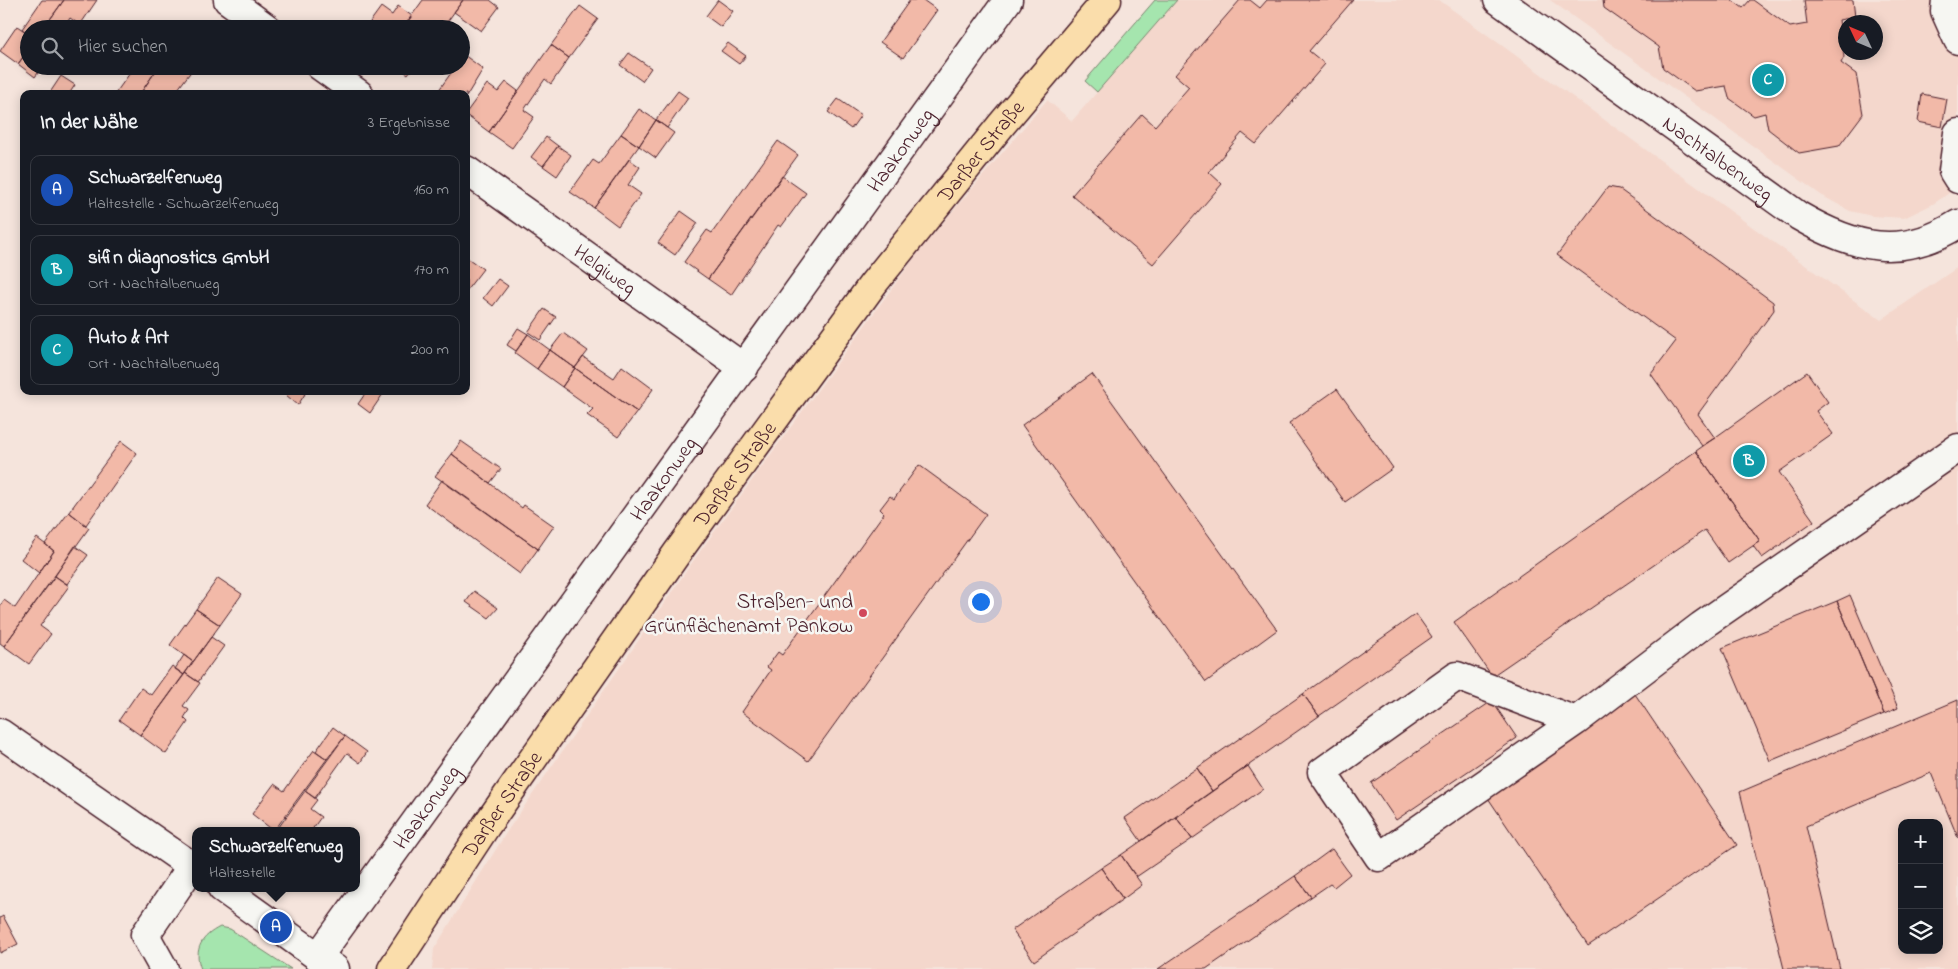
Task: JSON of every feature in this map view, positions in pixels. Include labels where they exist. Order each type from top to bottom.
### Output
[{"type":"main road","name":"Darßer Straße","points":[[392,969],[486,826],[677,553],[872,284],[1002,124],[1107,0]]},
{"type":"street","points":[[228,0],[256,20]]},
{"type":"street","name":"Haakonweg","points":[[326,963],[744,368],[1008,0]]},
{"type":"street","name":"Nachtalbenweg","points":[[1498,0],[1798,216],[1819,228],[1843,238],[1870,245],[1895,247],[1913,245],[1958,224]]},
{"type":"street","points":[[1946,0],[1945,11],[1958,40]]},
{"type":"street","points":[[333,75],[353,90]]},
{"type":"street","points":[[1958,133],[1953,171],[1958,179]]},
{"type":"street","name":"Helgiweg","points":[[470,173],[744,368]]},
{"type":"street","points":[[1576,721],[1458,676],[1322,772],[1379,857],[1576,721],[1701,626],[1958,448]]},
{"type":"street","points":[[0,732],[192,867]]},
{"type":"street","points":[[164,969],[145,935],[192,871]]},
{"type":"street","points":[[228,892],[326,963]]},
{"type":"shaded area","points":[[1177,0],[1439,0],[1881,320],[1958,267],[1958,969],[432,969],[434,949],[508,830],[696,557],[920,250],[1047,100],[1072,121]]},
{"type":"shaded area","points":[[1550,0],[1958,0],[1958,187],[1933,204],[1904,218],[1872,216],[1850,211],[1821,195]]},
{"type":"green space","points":[[1155,0],[1177,0],[1097,92],[1085,81]]},
{"type":"green space","points":[[220,927],[230,929],[291,969],[201,969],[198,955],[201,944],[208,935]]},
{"type":"building","points":[[42,0],[64,0],[50,20],[28,20]]},
{"type":"building","points":[[64,0],[97,0],[83,20],[73,20],[70,18],[69,20],[50,20]]},
{"type":"building","points":[[423,0],[463,0],[449,20],[409,20]]},
{"type":"building","points":[[463,0],[490,0],[499,7],[481,31],[470,23],[470,20],[465,20],[454,12]]},
{"type":"building","points":[[718,0],[733,11],[721,27],[706,16]]},
{"type":"building","points":[[910,0],[923,0],[937,10],[903,58],[880,42]]},
{"type":"building","points":[[1240,0],[1250,0],[1260,8],[1267,0],[1353,0],[1309,51],[1325,64],[1256,144],[1242,133],[1209,172],[1222,184],[1153,264],[1072,195],[1142,114],[1155,126],[1189,87],[1175,75]]},
{"type":"building","points":[[1603,0],[1732,0],[1743,8],[1750,0],[1753,0],[1790,27],[1807,24],[1804,0],[1853,0],[1855,15],[1838,15],[1838,60],[1842,60],[1841,63],[1856,74],[1863,114],[1839,146],[1799,153],[1768,129],[1765,113],[1754,116],[1729,98],[1726,86],[1695,91],[1663,68],[1659,47],[1604,8]]},
{"type":"building","points":[[398,6],[412,16],[409,20],[372,20],[381,7],[392,15]]},
{"type":"building","points":[[580,6],[598,19],[569,58],[551,45]]},
{"type":"building","points":[[17,26],[20,28],[20,61],[18,64],[0,51]]},
{"type":"building","points":[[728,43],[746,56],[739,64],[721,51]]},
{"type":"building","points":[[551,45],[569,58],[551,84],[545,79],[524,110],[534,117],[512,148],[489,132]]},
{"type":"building","points":[[629,53],[651,68],[642,81],[620,65]]},
{"type":"building","points":[[470,59],[483,69],[470,90],[439,90],[450,75],[470,75]]},
{"type":"building","points":[[129,75],[153,75],[143,90],[118,90]]},
{"type":"building","points":[[153,75],[188,75],[177,90],[143,90]]},
{"type":"building","points":[[61,76],[75,85],[72,90],[52,90]]},
{"type":"building","points":[[506,82],[518,91],[489,132],[470,118],[470,107],[487,84],[498,92]]},
{"type":"building","points":[[678,91],[688,98],[667,128],[656,120]]},
{"type":"building","points":[[1922,94],[1947,99],[1942,127],[1918,122]]},
{"type":"building","points":[[838,99],[861,115],[851,129],[828,112]]},
{"type":"building","points":[[639,109],[656,120],[639,146],[621,134]]},
{"type":"building","points":[[656,120],[674,133],[656,158],[639,146]]},
{"type":"building","points":[[621,134],[639,146],[594,208],[570,192],[593,160],[599,164]]},
{"type":"building","points":[[546,137],[558,146],[543,166],[531,157]]},
{"type":"building","points":[[778,141],[798,155],[708,279],[684,262],[707,230],[712,233]]},
{"type":"building","points":[[558,146],[571,155],[557,176],[543,166]]},
{"type":"building","points":[[629,159],[640,167],[628,185],[641,194],[618,226],[594,208]]},
{"type":"building","points":[[782,176],[806,193],[781,227],[778,225],[731,295],[708,279]]},
{"type":"building","points":[[1608,187],[1619,189],[1773,302],[1774,310],[1698,414],[1715,438],[1702,446],[1651,374],[1676,341],[1557,255]]},
{"type":"building","points":[[681,211],[698,223],[675,255],[658,243]]},
{"type":"building","points":[[470,260],[483,269],[470,286]]},
{"type":"building","points":[[498,279],[508,286],[493,306],[483,298]]},
{"type":"building","points":[[544,309],[556,317],[540,340],[528,332]]},
{"type":"building","points":[[518,328],[528,334],[516,351],[507,345]]},
{"type":"building","points":[[563,333],[588,351],[575,368],[550,350]]},
{"type":"building","points":[[528,334],[550,350],[537,369],[515,353]]},
{"type":"building","points":[[550,350],[575,368],[562,387],[537,369]]},
{"type":"building","points":[[583,357],[614,378],[622,366],[653,389],[637,412],[575,368]]},
{"type":"building","points":[[575,368],[637,412],[618,437],[587,415],[593,409],[562,387]]},
{"type":"building","points":[[1807,372],[1828,402],[1816,411],[1833,434],[1779,472],[1814,521],[1762,558],[1753,546],[1760,541],[1696,451]]},
{"type":"building","points":[[1092,374],[1277,630],[1206,682],[1022,425]]},
{"type":"building","points":[[1337,389],[1393,468],[1345,502],[1289,423]]},
{"type":"building","points":[[286,395],[304,395],[298,405]]},
{"type":"building","points":[[364,395],[382,395],[370,413],[358,404]]},
{"type":"building","points":[[121,441],[137,453],[86,525],[69,512]]},
{"type":"building","points":[[461,441],[501,469],[490,483],[452,454]]},
{"type":"building","points":[[1696,451],[1760,541],[1728,563],[1705,530],[1492,676],[1454,622]]},
{"type":"building","points":[[452,454],[522,508],[524,505],[554,526],[538,549],[435,476]]},
{"type":"building","points":[[919,465],[986,514],[808,761],[742,712],[771,670],[767,667],[778,652],[782,655],[884,513],[880,509],[890,496],[894,499]]},
{"type":"building","points":[[442,480],[538,549],[520,574],[425,504]]},
{"type":"building","points":[[69,512],[89,528],[4,646],[0,643],[0,606],[4,600],[15,608],[54,551],[45,544]]},
{"type":"building","points":[[37,538],[54,551],[39,573],[21,559]]},
{"type":"building","points":[[75,546],[88,555],[67,584],[55,576]]},
{"type":"building","points":[[55,576],[69,586],[40,626],[51,634],[29,664],[4,646]]},
{"type":"building","points":[[218,578],[242,594],[220,625],[196,609]]},
{"type":"building","points":[[474,591],[498,608],[489,618],[466,602]]},
{"type":"building","points":[[1850,595],[1898,708],[1884,714],[1837,601]]},
{"type":"building","points":[[1837,601],[1884,714],[1770,761],[1722,648]]},
{"type":"building","points":[[196,609],[220,625],[193,662],[170,645]]},
{"type":"building","points":[[1416,614],[1432,637],[1319,716],[1303,694]]},
{"type":"building","points":[[211,637],[224,646],[198,682],[185,673]]},
{"type":"building","points":[[184,655],[193,662],[184,675],[175,669]]},
{"type":"building","points":[[172,666],[184,675],[140,735],[119,720],[141,688],[151,695]]},
{"type":"building","points":[[185,673],[200,683],[183,706],[189,710],[184,718],[188,722],[166,754],[140,735]]},
{"type":"building","points":[[1303,694],[1319,716],[1212,791],[1197,768]]},
{"type":"building","points":[[1635,694],[1737,845],[1588,946],[1486,795]]},
{"type":"building","points":[[1958,700],[1958,838],[1931,773],[1806,826],[1840,969],[1784,969],[1740,792]]},
{"type":"building","points":[[1492,701],[1517,738],[1396,820],[1371,783]]},
{"type":"building","points":[[333,727],[345,736],[327,759],[316,751]]},
{"type":"building","points":[[345,736],[367,752],[360,763],[347,753],[315,798],[305,791]]},
{"type":"building","points":[[314,750],[327,759],[277,827],[269,827],[252,814],[274,784],[284,791]]},
{"type":"building","points":[[1248,766],[1263,789],[1192,839],[1176,817]]},
{"type":"building","points":[[1197,768],[1212,791],[1141,841],[1125,818]]},
{"type":"building","points":[[305,791],[317,800],[310,809],[321,817],[314,827],[279,827]]},
{"type":"building","points":[[1176,817],[1192,839],[1136,877],[1121,855]]},
{"type":"building","points":[[1332,849],[1350,874],[1334,887],[1330,884],[1311,897],[1295,876]]},
{"type":"building","points":[[1121,855],[1142,885],[1123,899],[1101,868]]},
{"type":"building","points":[[1101,868],[1123,899],[1034,961],[1012,930]]},
{"type":"building","points":[[1295,876],[1311,897],[1206,969],[1158,969]]},
{"type":"building","points":[[3,916],[18,944],[0,953],[0,918]]},
{"type":"place","name":"Auto & Art","points":[[1768,80]]},
{"type":"place","name":"sifin diagnostics GmbH","points":[[1749,461]]},
{"type":"place","name":"Straßen- und Grünflächenamt Pankow","points":[[863,613]]},
{"type":"place","name":"Schwarzelfenweg","points":[[276,927]]}]
